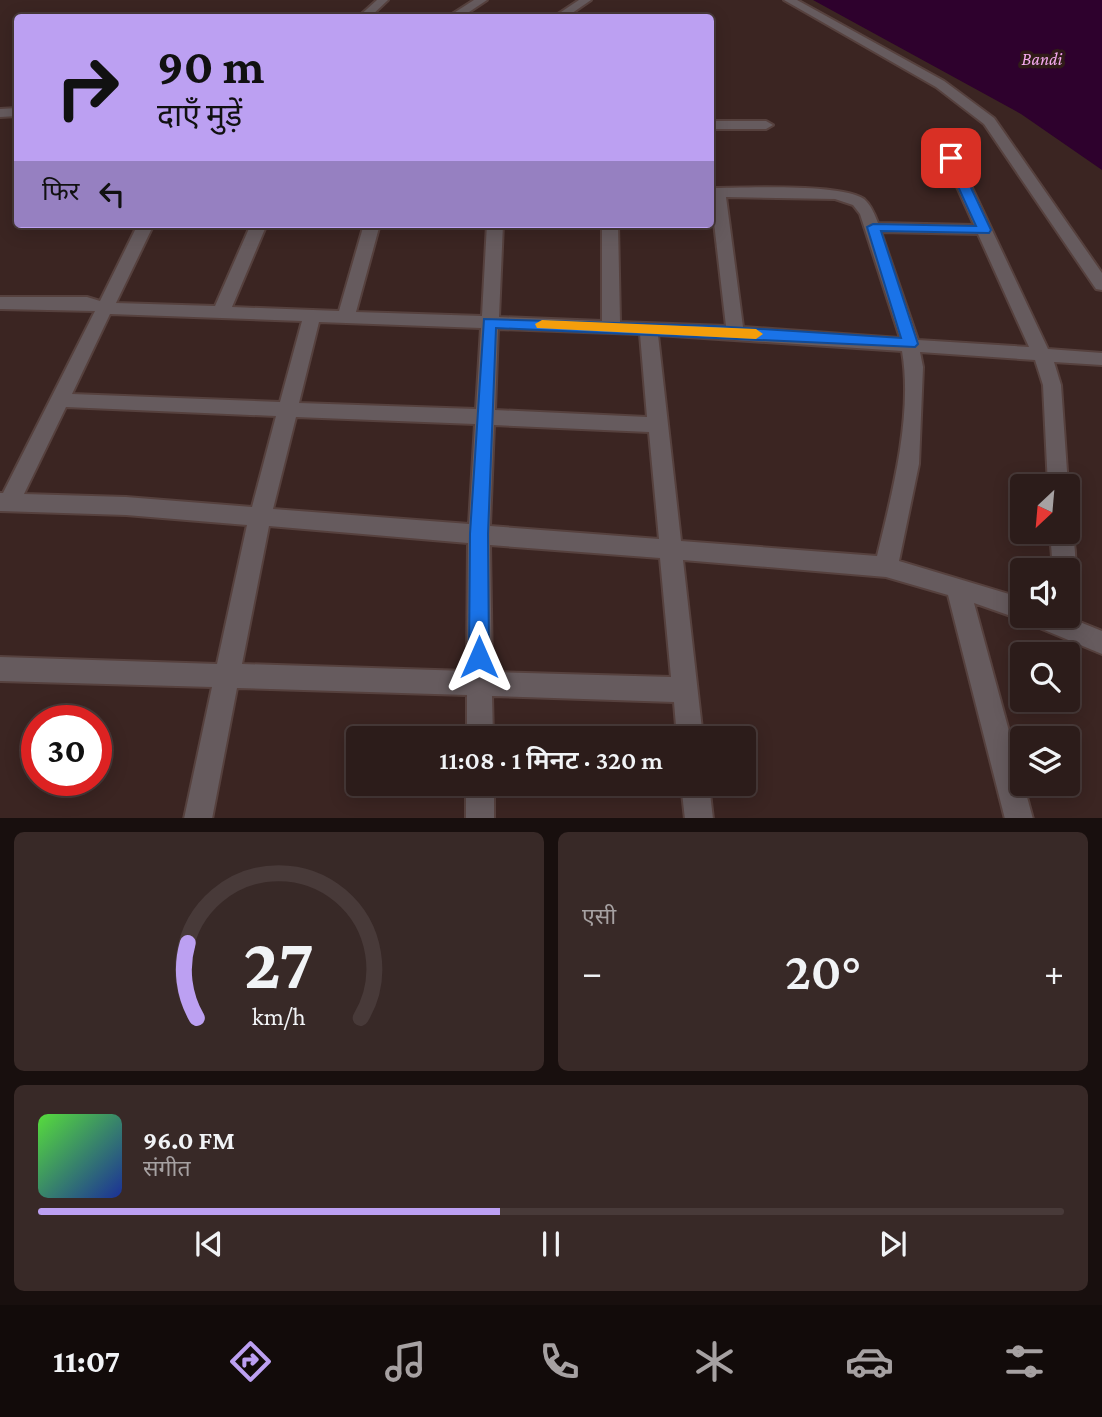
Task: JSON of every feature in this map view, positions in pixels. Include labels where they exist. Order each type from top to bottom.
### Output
[{"type":"street","points":[[367,14],[383,0]]},
{"type":"street","points":[[458,14],[482,0]]},
{"type":"street","points":[[562,14],[586,0]]},
{"type":"street","points":[[789,0],[940,84],[989,121],[1102,285]]},
{"type":"street","points":[[569,10],[575,14]]},
{"type":"street","points":[[714,125],[766,125]]},
{"type":"street","points":[[951,158],[1043,355],[1052,385],[1057,474]]},
{"type":"street","points":[[735,332],[714,192],[846,197],[862,206],[873,227],[910,344],[914,367],[909,464],[886,567]]},
{"type":"street","points":[[873,227],[985,230]]},
{"type":"street","points":[[144,228],[60,400],[5,501],[126,506],[260,516],[886,567],[1010,605]]},
{"type":"street","points":[[220,314],[257,228]]},
{"type":"street","points":[[346,318],[371,228]]},
{"type":"street","points":[[480,726],[479,534],[495,228]]},
{"type":"street","points":[[610,228],[611,327]]},
{"type":"street","points":[[0,303],[87,303],[105,308],[220,314],[735,332],[1102,359]]},
{"type":"street","points":[[198,818],[260,516],[312,317]]},
{"type":"street","points":[[648,328],[690,726]]},
{"type":"street","points":[[60,400],[287,412],[484,416],[658,425]]},
{"type":"street","points":[[958,587],[1019,818]]},
{"type":"street","points":[[1077,628],[1102,643]]},
{"type":"street","points":[[0,669],[685,690]]},
{"type":"street","points":[[480,796],[480,818]]},
{"type":"street","points":[[696,796],[699,818]]},
{"type":"water","name":"Bandi","points":[[813,0],[1102,0],[1102,170],[1021,114]]},
{"type":"slow traffic","points":[[542,324],[756,334]]},
{"type":"route","points":[[479,657],[479,534],[489,323],[714,331],[910,344],[873,227],[985,230],[951,158]]}]
